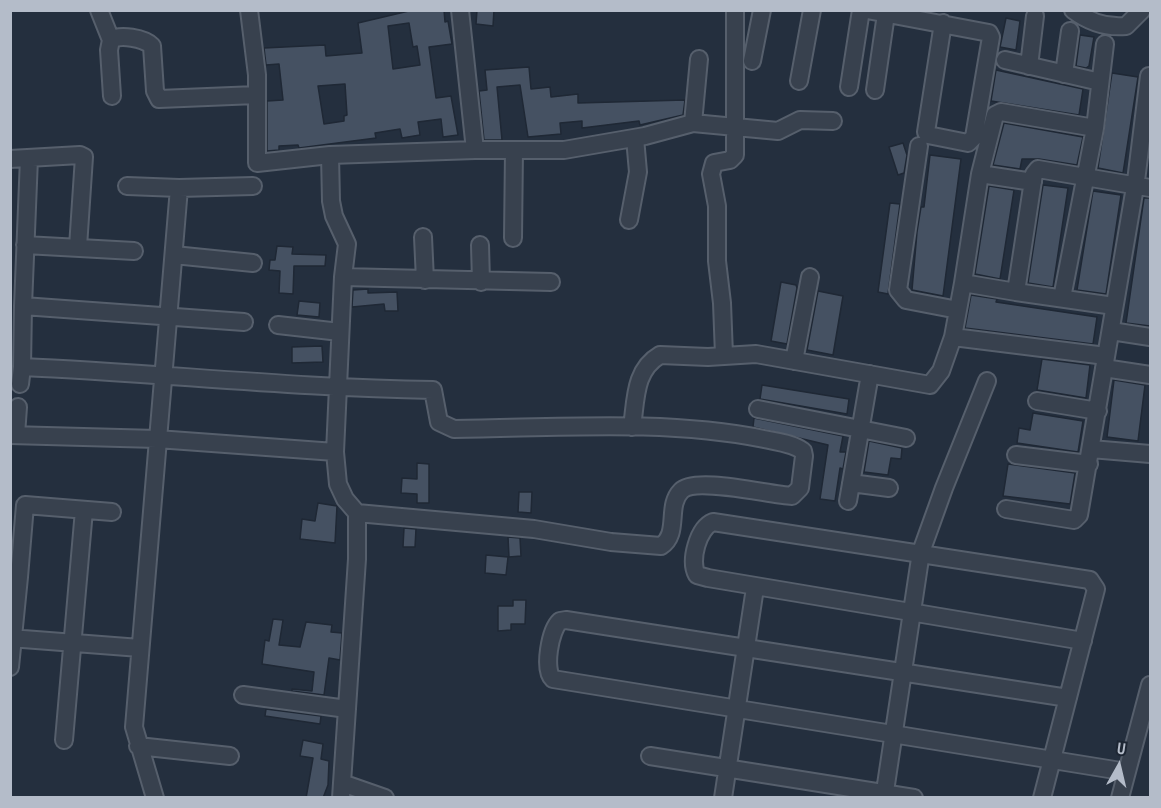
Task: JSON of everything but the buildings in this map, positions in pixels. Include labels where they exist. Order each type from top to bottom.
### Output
[{"type":"street","points":[[99,10],[111,40],[109,50],[112,96]]},
{"type":"street","points":[[249,10],[257,75],[257,163],[330,155],[475,150],[564,150],[635,138],[693,123],[778,131],[800,120],[833,121]]},
{"type":"street","points":[[460,10],[475,150]]},
{"type":"street","points":[[724,355],[722,303],[717,261],[717,206],[711,174],[714,163],[734,158],[735,10]]},
{"type":"street","points":[[752,61],[762,10]]},
{"type":"street","points":[[799,81],[812,10]]},
{"type":"street","points":[[849,87],[861,10]]},
{"type":"street","points":[[867,10],[937,18],[987,32],[991,37],[974,137],[970,142],[928,135],[926,132],[937,18]]},
{"type":"street","points":[[1073,10],[1091,22],[1116,26],[1126,26],[1142,10]]},
{"type":"street","points":[[875,90],[893,14]]},
{"type":"street","points":[[1029,66],[1035,16]]},
{"type":"street","points":[[1064,74],[1070,31]]},
{"type":"street","points":[[111,40],[117,37],[140,40],[152,46],[155,91],[159,99],[163,101],[256,95]]},
{"type":"street","points":[[1062,298],[1095,128],[1105,44]]},
{"type":"street","points":[[693,123],[699,58]]},
{"type":"street","points":[[1005,60],[1100,82]]},
{"type":"street","points":[[1006,509],[1074,520],[1079,515],[1114,306],[1143,186],[1149,76]]},
{"type":"street","points":[[632,427],[638,383],[648,363],[660,355],[708,357],[756,354],[930,385],[941,371],[953,337],[980,174],[995,115],[1001,112],[1095,128]]},
{"type":"street","points":[[629,219],[638,172],[635,138]]},
{"type":"street","points":[[919,146],[898,290],[906,300],[958,310]]},
{"type":"street","points":[[513,238],[514,150]]},
{"type":"street","points":[[10,159],[80,155],[84,157],[78,247]]},
{"type":"street","points":[[330,155],[331,201],[334,216],[347,244],[336,389],[335,452],[338,484],[357,513],[357,559],[341,790],[385,798]]},
{"type":"street","points":[[29,159],[21,375],[163,374],[336,389],[432,390],[439,422],[454,429],[632,427],[723,431],[791,445],[803,451],[804,456],[800,488],[792,496],[721,486],[689,486],[682,489],[677,496],[670,538],[661,546],[611,542],[534,529],[357,513]]},
{"type":"street","points":[[1016,292],[1033,182],[1038,170],[1143,186]]},
{"type":"street","points":[[980,174],[1033,182]]},
{"type":"street","points":[[127,186],[179,188],[253,186]]},
{"type":"street","points":[[155,798],[134,727],[179,188]]},
{"type":"street","points":[[423,237],[425,280]]},
{"type":"street","points":[[26,245],[134,251]]},
{"type":"street","points":[[480,245],[481,282]]},
{"type":"street","points":[[174,255],[253,262]]},
{"type":"street","points":[[343,277],[551,282]]},
{"type":"street","points":[[794,361],[810,277]]},
{"type":"street","points":[[963,283],[1114,306]]},
{"type":"street","points":[[23,306],[244,322]]},
{"type":"street","points":[[278,325],[340,332]]},
{"type":"street","points":[[1111,331],[1150,337]]},
{"type":"street","points":[[953,337],[1105,362],[1150,375]]},
{"type":"street","points":[[848,501],[870,374]]},
{"type":"street","points":[[885,795],[921,552],[987,381]]},
{"type":"street","points":[[1037,401],[1098,411]]},
{"type":"street","points":[[18,407],[13,435],[157,439],[335,452]]},
{"type":"street","points":[[758,410],[906,438]]},
{"type":"street","points":[[1016,455],[1090,457],[1150,453]]},
{"type":"street","points":[[851,483],[889,488]]},
{"type":"street","points":[[10,667],[15,577],[25,505],[112,512]]},
{"type":"street","points":[[64,740],[84,510]]},
{"type":"street","points":[[1042,798],[1083,641],[1096,589],[1090,580],[921,552],[710,523],[704,528],[696,551],[694,563],[697,575],[756,588],[1083,641]]},
{"type":"street","points":[[723,798],[756,588]]},
{"type":"street","points":[[1068,698],[566,620],[556,624],[548,670],[553,679],[1127,772]]},
{"type":"street","points":[[12,638],[140,648]]},
{"type":"street","points":[[1120,798],[1150,685]]},
{"type":"street","points":[[243,695],[347,709]]},
{"type":"street","points":[[138,746],[230,756]]},
{"type":"street","points":[[650,756],[914,798]]}]
